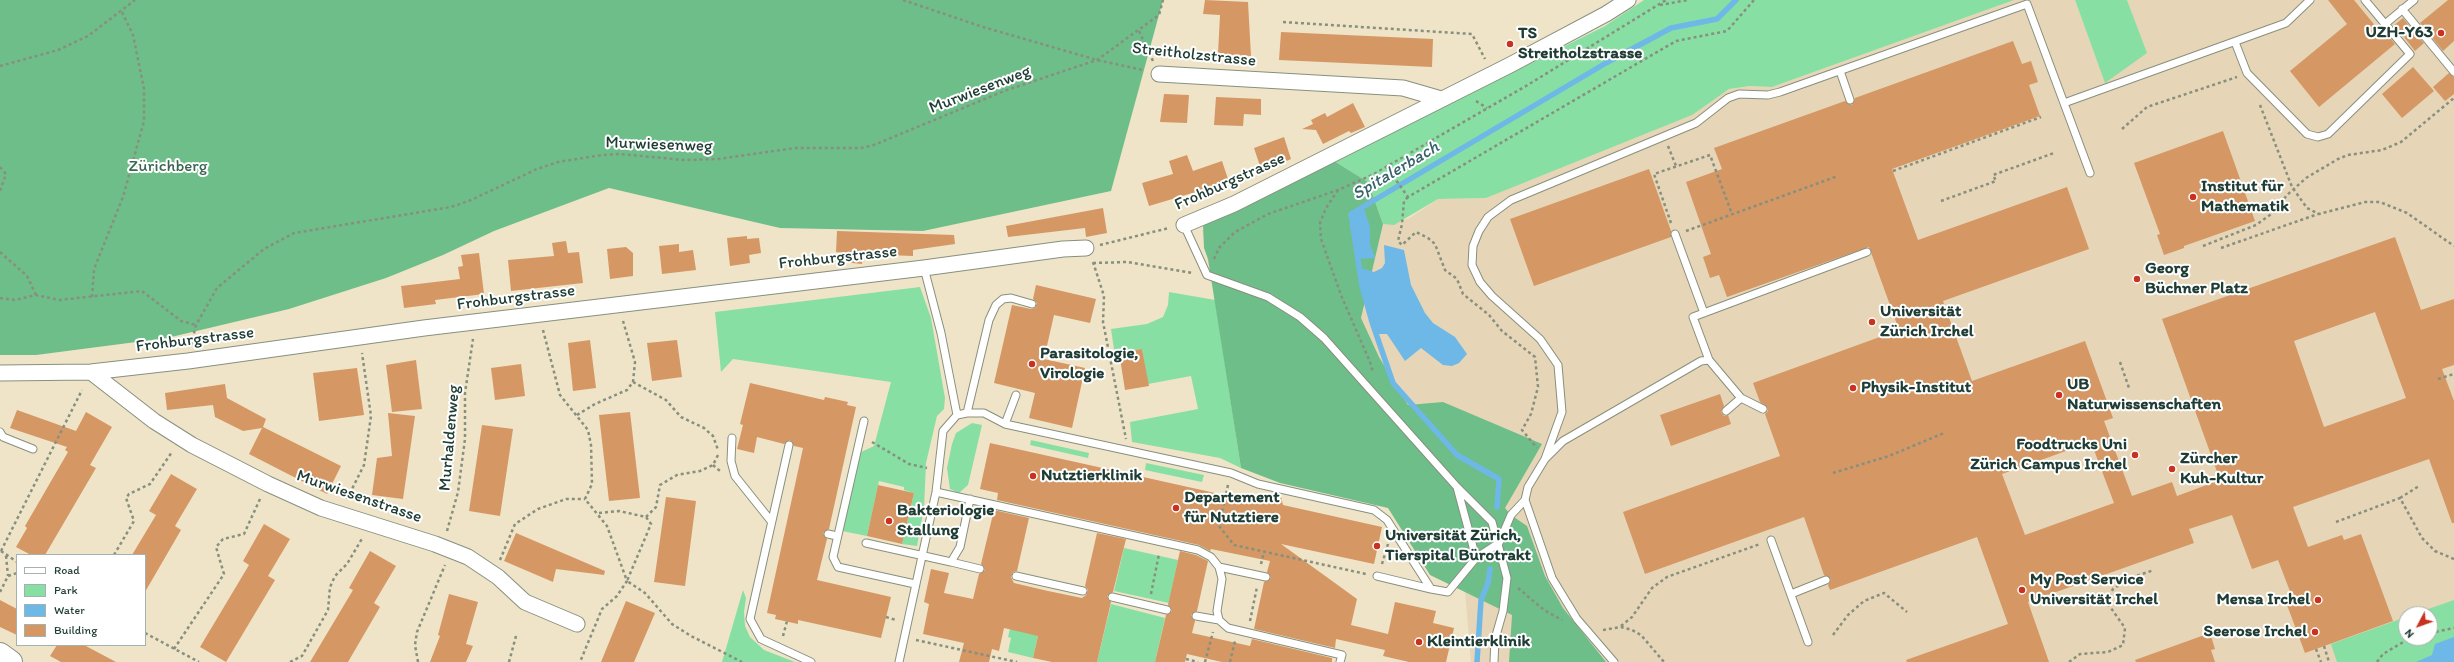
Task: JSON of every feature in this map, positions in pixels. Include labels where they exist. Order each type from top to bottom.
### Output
[{"type":"main road","points":[[0,654],[10,662]]},
{"type":"street","name":"Frohburgstrasse","points":[[1184,225],[1234,204],[1493,74],[1606,14],[1628,0]]},
{"type":"street","name":"Streitholzstrasse","points":[[1159,74],[1403,88],[1442,99]]},
{"type":"street","name":"Frohburgstrasse","points":[[0,373],[91,372],[188,361],[424,328],[924,268],[1063,249],[1086,248]]},
{"type":"street","name":"Murwiesenstrasse","points":[[91,372],[154,421],[206,452],[321,508],[435,544],[468,557],[498,577],[525,602],[577,624]]},
{"type":"lane","points":[[2064,103],[2286,23],[2310,0]]},
{"type":"lane","points":[[2235,42],[2247,74],[2307,134],[2318,137],[2328,134],[2410,54],[2365,0]]},
{"type":"lane","points":[[2385,24],[2414,0]]},
{"type":"lane","points":[[1377,576],[1448,592],[1476,558],[1499,543],[1511,515],[1525,500],[1528,487],[1546,457],[1562,412],[1558,365],[1540,339],[1492,296],[1480,282],[1472,265],[1474,246],[1479,230],[1488,217],[1511,200],[1696,122],[1728,98],[1739,94],[1768,95],[1780,92],[2026,4],[2090,173]]},
{"type":"lane","points":[[2402,10],[2454,72]]},
{"type":"lane","points":[[1840,71],[1850,100]]},
{"type":"lane","points":[[1184,225],[1197,250],[1207,276],[1268,297],[1300,317],[1324,338],[1457,486],[1492,522],[1508,578],[1503,611],[1495,639],[1494,662]]},
{"type":"lane","points":[[1675,234],[1704,313]]},
{"type":"lane","points":[[1763,409],[1741,398],[1709,360],[1693,317],[1867,252]]},
{"type":"lane","points":[[924,268],[941,333],[957,415]]},
{"type":"lane","points":[[967,413],[989,320],[996,305],[1003,299],[1011,298],[1032,304]]},
{"type":"lane","points":[[1546,457],[1563,441],[1701,361],[1709,360]]},
{"type":"lane","points":[[1005,424],[1016,395]]},
{"type":"lane","points":[[1726,411],[1741,398]]},
{"type":"lane","points":[[899,662],[936,492],[937,469],[943,431],[957,415],[967,413],[984,413],[1005,424],[1126,449],[1231,473],[1258,484],[1374,510],[1382,514],[1431,589]]},
{"type":"lane","points":[[864,421],[832,557],[838,567],[915,584]]},
{"type":"lane","points":[[0,432],[2,437],[33,449]]},
{"type":"lane","points":[[732,438],[731,461],[735,476],[771,521]]},
{"type":"lane","points":[[789,445],[750,619],[761,639],[810,662]]},
{"type":"lane","points":[[1457,486],[1476,558]]},
{"type":"lane","points":[[936,492],[1198,550],[1211,557],[1219,567],[1222,579],[1217,611],[1220,620],[1228,628],[1247,634],[1342,655],[1340,662]]},
{"type":"lane","points":[[951,562],[960,546],[970,499]]},
{"type":"lane","points":[[1525,500],[1552,578],[1577,619],[1614,662]]},
{"type":"lane","points":[[828,534],[837,536]]},
{"type":"lane","points":[[1770,540],[1808,642]]},
{"type":"lane","points":[[866,543],[980,569]]},
{"type":"lane","points":[[1219,567],[1262,576]]},
{"type":"lane","points":[[1016,576],[1083,591]]},
{"type":"lane","points":[[1790,594],[1826,580]]},
{"type":"lane","points":[[1112,597],[1167,610]]},
{"type":"lane","points":[[1196,616],[1220,620]]},
{"type":"path","points":[[0,66],[58,50],[88,36],[122,12],[135,0]]},
{"type":"path","name":"Streitholzstrasse","points":[[903,0],[975,25],[1097,60],[1159,74]]},
{"type":"path","points":[[1097,60],[1159,15],[1163,0]]},
{"type":"path","points":[[1093,263],[1127,262],[1207,276],[1219,248],[1234,232],[1268,214],[1338,190],[1386,166],[1666,0]]},
{"type":"path","points":[[1658,6],[1688,0]]},
{"type":"path","points":[[1546,457],[1532,444],[1522,430],[1531,414],[1538,387],[1535,357],[1502,331],[1489,315],[1463,294],[1457,279],[1445,270],[1435,244],[1428,238],[1416,232],[1402,245],[1398,241],[1402,224],[1404,201],[1408,197],[1676,41],[1727,31],[1754,0]]},
{"type":"path","points":[[92,297],[94,269],[123,198],[144,121],[144,89],[133,35],[122,12]]},
{"type":"path","points":[[1283,22],[1472,34],[1493,74]]},
{"type":"path","points":[[1138,31],[1159,74]]},
{"type":"path","name":"Murwiesenweg","points":[[188,361],[196,325],[207,303],[217,288],[234,272],[264,249],[294,233],[451,207],[471,200],[537,169],[558,162],[602,155],[620,154],[684,160],[718,159],[795,148],[860,148],[874,145],[1004,91],[1097,60]]},
{"type":"path","points":[[2122,129],[2147,106],[2247,74]]},
{"type":"path","points":[[2203,246],[2256,225],[2274,212],[2293,189],[2306,178],[2338,159],[2348,155],[2382,150],[2401,142],[2454,98]]},
{"type":"path","points":[[2259,103],[2293,189],[2307,208],[2319,214]]},
{"type":"path","points":[[1893,171],[2041,117]]},
{"type":"path","points":[[1664,135],[1676,166]]},
{"type":"path","points":[[1941,201],[1996,181],[1993,175],[2054,153]]},
{"type":"path","points":[[1732,214],[1710,154],[1654,174],[1675,234],[1732,214],[1838,176]]},
{"type":"path","points":[[1386,166],[1408,197]]},
{"type":"path","points":[[0,167],[6,174],[0,191]]},
{"type":"path","points":[[1338,190],[1326,208],[1320,223],[1321,239],[1341,295],[1370,362],[1378,399]]},
{"type":"path","points":[[2221,248],[2319,214],[2365,202],[2380,202],[2407,213],[2454,246]]},
{"type":"path","name":"Frohburgstrasse","points":[[1086,248],[1184,225]]},
{"type":"path","points":[[1086,248],[1093,263],[1104,296],[1103,322],[1116,392],[1126,431],[1126,449]]},
{"type":"path","points":[[0,252],[27,276],[36,295]]},
{"type":"path","points":[[0,298],[14,300],[36,295],[59,300],[142,292],[181,321],[196,325]]},
{"type":"path","points":[[577,415],[595,404],[627,390],[633,382],[635,362],[623,320]]},
{"type":"path","points":[[543,330],[560,395],[588,430],[592,445],[592,484],[585,499]]},
{"type":"path","name":"Murhaldenweg","points":[[447,532],[458,492],[465,439],[465,393],[473,338]]},
{"type":"path","points":[[346,500],[364,465],[371,416],[362,351]]},
{"type":"path","points":[[2120,362],[2129,388]]},
{"type":"path","points":[[2438,379],[2454,374]]},
{"type":"path","points":[[633,382],[666,400],[681,417],[704,428],[713,436],[719,453],[714,465],[700,471],[677,475],[660,485],[656,507],[646,517]]},
{"type":"path","points":[[16,561],[0,551],[82,390]]},
{"type":"path","points":[[1834,473],[1889,456],[1944,433]]},
{"type":"path","points":[[860,435],[909,464],[937,469]]},
{"type":"path","points":[[115,554],[134,521],[126,498],[133,492],[150,484],[175,448]]},
{"type":"path","points":[[1231,473],[1219,526],[1234,545],[1264,554],[1377,576],[1393,530]]},
{"type":"path","points":[[2336,522],[2400,498],[2419,486]]},
{"type":"path","points":[[174,650],[224,574],[216,547],[223,539],[244,534],[262,496]]},
{"type":"path","points":[[2400,498],[2422,538],[2435,551],[2454,559]]},
{"type":"path","points":[[498,564],[515,524],[545,507],[566,499],[585,499],[599,513],[608,526],[627,581],[645,593],[672,624],[691,636],[742,662]]},
{"type":"path","points":[[580,662],[602,609],[617,596],[627,581],[651,524],[646,517],[619,512],[599,513]]},
{"type":"path","points":[[290,662],[302,656],[328,610],[330,587],[335,576],[347,564],[363,536]]},
{"type":"path","points":[[1664,662],[1640,635],[1621,627],[1632,617],[1652,588],[1668,578],[1770,540]]},
{"type":"path","points":[[1148,605],[1161,542]]},
{"type":"path","points":[[0,592],[8,576],[6,556]]},
{"type":"path","points":[[418,662],[415,645],[417,632],[447,561]]},
{"type":"path","points":[[2069,662],[2080,654],[2108,652],[2123,645],[2125,628],[2106,601],[2112,589],[2130,578],[2154,570]]},
{"type":"path","points":[[8,576],[16,573]]},
{"type":"path","points":[[1247,634],[1262,576]]},
{"type":"path","points":[[1833,635],[1848,615],[1864,601],[1884,593],[1907,612]]},
{"type":"path","points":[[1205,662],[1212,635],[1220,620]]},
{"type":"path","points":[[2438,631],[2454,628]]},
{"type":"path","points":[[1230,662],[1237,631]]},
{"type":"path","points":[[146,634],[174,650],[199,662]]},
{"type":"path","points":[[509,662],[516,636]]},
{"type":"path","points":[[904,637],[1017,662]]},
{"type":"path","points":[[2377,662],[2383,654],[2398,645]]},
{"type":"path","points":[[2324,646],[2329,662]]},
{"type":"path","points":[[2316,649],[2321,662]]},
{"type":"path","points":[[1186,659],[1198,662]]},
{"type":"shaded area","name":"Universität Zürich Irchel","points":[[2014,0],[2075,0],[2105,82],[2146,53],[2127,0],[2454,0],[2454,662],[1471,662],[1462,555],[1213,288],[1202,230],[1368,182],[1383,224],[1408,219],[1438,199],[1486,198],[1710,101],[1729,89],[1750,86],[1772,87]]},
{"type":"green space","name":"Zürichberg","points":[[0,0],[1163,0],[1111,191],[923,231],[780,228],[609,188],[494,231],[443,255],[386,278],[289,309],[167,338],[36,355],[0,355]]},
{"type":"green space","points":[[1644,0],[2014,0],[1772,87],[1750,86],[1729,89],[1692,115],[1486,198],[1438,199],[1394,225],[1383,224],[1368,182],[1334,161],[1605,26]]},
{"type":"green space","points":[[2075,0],[2127,0],[2147,53],[2105,83]]},
{"type":"green space","points":[[1334,161],[1368,182],[1383,224],[1361,318],[1379,357],[1408,405],[1443,402],[1542,444],[1505,508],[1511,515],[1527,526],[1545,576],[1563,608],[1606,662],[1509,662],[1512,615],[1430,575],[1388,508],[1280,483],[1241,468],[1208,259],[1204,248],[1203,224]]},
{"type":"green space","points":[[920,287],[931,318],[945,398],[944,409],[937,416],[926,463],[924,508],[917,546],[902,544],[914,493],[904,490],[904,487],[879,481],[867,536],[842,531],[859,453],[874,446],[891,382],[733,359],[721,372],[715,312]]},
{"type":"green space","points":[[1169,292],[1215,300],[1241,468],[1220,458],[1132,442],[1130,422],[1198,409],[1191,376],[1148,384],[1142,349],[1120,352],[1119,349],[1114,349],[1111,329],[1147,324],[1163,317],[1168,305]]},
{"type":"green space","points":[[972,423],[982,425],[968,485],[959,493],[950,489],[947,468],[956,433]]},
{"type":"green space","points":[[1031,440],[1089,453],[1088,458],[1030,445]]},
{"type":"green space","points":[[1146,463],[1204,475],[1202,482],[1145,470]]},
{"type":"green space","points":[[1124,548],[1178,560],[1169,603],[1114,591]]},
{"type":"green space","points":[[743,590],[746,598],[744,612],[745,626],[750,637],[764,650],[795,662],[722,662]]},
{"type":"green space","points":[[1019,591],[1038,636],[1033,658],[1008,652],[1011,638],[1008,637]]},
{"type":"green space","points":[[2454,600],[2454,662],[2337,662],[2331,644],[2398,620],[2398,646],[2438,646],[2437,606]]},
{"type":"green space","points":[[1111,604],[1165,618],[1155,662],[1097,662]]},
{"type":"water","points":[[1363,206],[1370,227],[1370,244],[1375,258],[1358,259],[1351,214]]},
{"type":"water","points":[[1384,245],[1404,250],[1411,285],[1425,313],[1433,323],[1455,337],[1467,354],[1459,363],[1452,366],[1443,365],[1421,348],[1405,361],[1387,334],[1375,334],[1358,267],[1374,272],[1382,268],[1385,263]]},
{"type":"water","points":[[2454,637],[2454,662],[2416,662],[2432,655],[2434,646],[2438,646],[2438,643]]},
{"type":"building","points":[[1205,0],[1248,2],[1251,56],[1218,54],[1220,15],[1203,14]]},
{"type":"building","points":[[2328,0],[2354,0],[2382,34],[2385,32],[2395,44],[2319,107],[2290,71],[2347,24]]},
{"type":"building","name":"UZH-Y63","points":[[2448,0],[2454,0],[2454,41],[2443,51],[2420,23]]},
{"type":"building","points":[[2403,18],[2412,29],[2403,37],[2393,26]]},
{"type":"building","points":[[2412,30],[2424,43],[2415,51],[2404,37]]},
{"type":"building","points":[[1281,32],[1433,39],[1432,67],[1279,60]]},
{"type":"building","points":[[2013,41],[2022,64],[2031,61],[2038,82],[2029,85],[2040,116],[1892,169],[1918,240],[2067,187],[2089,249],[1943,301],[1972,381],[2085,341],[2113,418],[2104,421],[2132,496],[2172,482],[2177,496],[2220,480],[2162,319],[2395,237],[2421,310],[2454,299],[2454,365],[2442,369],[2454,401],[2454,523],[2452,523],[2429,459],[2293,507],[2308,547],[2342,535],[2344,540],[2361,534],[2393,621],[2305,653],[2284,597],[2291,594],[2278,560],[2252,569],[2232,515],[2189,529],[2194,543],[2028,602],[2049,662],[1907,662],[1906,660],[2008,624],[1977,537],[1830,590],[1828,585],[1831,579],[1824,575],[1804,517],[1645,574],[1623,512],[1780,456],[1765,414],[1768,411],[1767,407],[1760,402],[1753,383],[1899,330],[1869,247],[1727,297],[1719,275],[1710,278],[1703,257],[1711,254],[1686,182],[1722,169],[1714,148],[1845,101],[1852,105],[1855,98]],"holes":[[[2375,312],[2406,398],[2324,427],[2294,341]],[[2091,442],[2114,503],[2025,535],[2002,474]]]},
{"type":"building","points":[[2413,67],[2434,91],[2402,118],[2382,94]]},
{"type":"building","points":[[2449,73],[2454,77],[2454,94],[2445,101],[2433,87]]},
{"type":"building","points":[[1164,94],[1189,95],[1187,123],[1160,122]]},
{"type":"building","points":[[1216,97],[1261,99],[1261,115],[1244,114],[1243,126],[1214,125]]},
{"type":"building","points":[[1353,103],[1365,127],[1351,133],[1349,131],[1323,144],[1316,130],[1302,129],[1313,124],[1311,120],[1325,113],[1327,117]]},
{"type":"building","points":[[2223,131],[2255,221],[2184,246],[2184,248],[2164,255],[2157,235],[2160,234],[2134,163]]},
{"type":"building","points":[[1284,137],[1291,159],[1262,172],[1254,148]]},
{"type":"building","points":[[1187,155],[1193,171],[1222,161],[1229,182],[1149,206],[1142,183],[1173,174],[1169,161]]},
{"type":"building","points":[[1649,169],[1671,231],[1671,237],[1534,286],[1510,219]]},
{"type":"building","points":[[1103,208],[1107,233],[1086,237],[1085,228],[1008,237],[1006,226]]},
{"type":"building","points":[[837,231],[954,235],[955,244],[913,250],[913,256],[863,254],[862,264],[843,262],[844,253],[836,252]]},
{"type":"building","points":[[747,236],[747,239],[759,238],[761,253],[749,255],[750,263],[730,266],[727,238]]},
{"type":"building","points":[[566,241],[568,253],[579,252],[583,283],[511,291],[508,260],[554,256],[552,243]]},
{"type":"building","points":[[679,244],[679,252],[693,250],[696,270],[662,274],[659,246]]},
{"type":"building","points":[[626,247],[633,253],[633,276],[610,279],[607,249]]},
{"type":"building","points":[[479,253],[484,294],[435,300],[436,304],[404,308],[401,286],[460,279],[458,267],[463,266],[461,255]]},
{"type":"building","name":"Parasitologie, Virologie","points":[[1036,285],[1096,299],[1090,323],[1054,315],[1044,359],[1085,368],[1072,428],[1029,418],[1035,393],[994,383],[1012,305],[1031,309],[1035,308],[1037,303],[1033,299]]},
{"type":"building","points":[[590,340],[596,388],[573,391],[568,343]]},
{"type":"building","points":[[677,340],[682,377],[652,381],[647,343]]},
{"type":"building","points":[[1142,349],[1149,386],[1125,390],[1119,352]]},
{"type":"building","points":[[416,360],[422,409],[392,412],[386,365]]},
{"type":"building","points":[[521,364],[525,396],[495,400],[491,368]]},
{"type":"building","points":[[357,368],[364,415],[319,421],[313,373]]},
{"type":"building","points":[[750,383],[824,400],[825,397],[848,402],[847,405],[856,407],[829,529],[823,533],[827,539],[817,580],[891,597],[881,638],[798,620],[798,624],[775,619],[776,615],[767,613],[803,448],[794,446],[790,440],[784,444],[757,437],[754,453],[737,449],[743,425],[740,424]]},
{"type":"building","points":[[225,384],[227,398],[266,419],[263,427],[341,466],[327,494],[249,454],[262,428],[243,431],[215,417],[213,405],[167,410],[165,393]]},
{"type":"building","points":[[1720,394],[1724,406],[1721,412],[1724,416],[1728,415],[1731,424],[1671,446],[1660,415]]},
{"type":"building","points":[[17,410],[76,431],[86,412],[112,427],[90,465],[96,468],[46,554],[29,554],[16,547],[27,528],[25,526],[68,452],[65,450],[67,447],[10,428]]},
{"type":"building","points":[[630,412],[640,498],[609,501],[599,415]]},
{"type":"building","points":[[388,413],[415,416],[403,499],[372,495],[377,458],[392,456]]},
{"type":"building","points":[[482,425],[513,429],[500,516],[469,511]]},
{"type":"building","points":[[990,443],[1233,497],[1248,495],[1265,499],[1273,504],[1281,497],[1283,505],[1382,527],[1374,564],[1281,544],[1357,599],[1351,625],[1388,634],[1395,602],[1436,611],[1433,623],[1454,628],[1446,662],[1409,662],[1383,656],[1385,650],[1336,639],[1335,648],[1254,629],[1264,582],[1271,578],[1267,572],[1270,561],[1211,549],[1210,551],[1199,545],[997,500],[998,493],[980,489]]},
{"type":"building","points":[[171,474],[197,489],[175,526],[181,530],[146,590],[146,554],[133,554],[156,515],[149,511]]},
{"type":"building","name":"Bakteriologie Stallung","points":[[878,485],[914,493],[902,544],[867,536]]},
{"type":"building","points":[[666,497],[696,501],[685,586],[654,582]]},
{"type":"building","points":[[994,510],[1029,518],[1017,571],[1013,572],[1011,577],[1014,583],[1048,591],[1082,598],[1086,595],[1088,590],[1085,586],[1097,533],[1126,539],[1113,592],[1107,596],[1111,602],[1097,662],[1052,662],[1033,658],[1038,636],[1004,628],[999,651],[992,649],[989,662],[959,662],[964,643],[923,634],[929,604],[924,602],[931,569],[949,573],[944,593],[973,599],[979,574],[985,570],[981,564]]},
{"type":"building","points":[[264,524],[290,539],[268,576],[275,580],[226,662],[200,647],[249,565],[243,561]]},
{"type":"building","points":[[516,533],[605,571],[604,575],[556,569],[553,582],[504,561]]},
{"type":"building","points":[[370,551],[396,566],[374,603],[380,607],[348,662],[310,662],[353,590],[349,588]]},
{"type":"building","points":[[1180,551],[1196,555],[1208,561],[1197,611],[1191,615],[1195,621],[1192,633],[1250,646],[1252,639],[1332,658],[1332,662],[1222,662],[1187,654],[1185,662],[1155,662],[1166,615],[1172,611],[1168,605]]},
{"type":"building","points":[[449,594],[478,602],[466,644],[473,646],[466,662],[430,662],[440,636],[438,635]]},
{"type":"building","points":[[0,600],[16,608],[16,635],[0,627]]},
{"type":"building","points":[[626,601],[655,613],[634,662],[601,662]]},
{"type":"building","points":[[2210,633],[2215,649],[2211,650],[2215,662],[2136,662],[2135,660]]},
{"type":"building","points":[[56,646],[86,646],[116,662],[61,662],[50,656]]},
{"type":"waterway","name":"Spitalerbach","points":[[1497,507],[1499,479],[1457,455],[1393,383],[1372,322],[1362,286],[1351,214],[1606,63],[1671,28],[1717,19],[1736,0]]},
{"type":"waterway","name":"Spitalerbach","points":[[1477,662],[1481,600],[1488,583],[1490,569]]},
{"type":"place","name":"UZH-Y63","points":[[2441,33]]},
{"type":"place","name":"TS Streitholzstrasse","points":[[1510,44]]},
{"type":"place","name":"Institut für Mathematik","points":[[2193,197]]},
{"type":"place","name":"Georg Büchner Platz","points":[[2137,279]]},
{"type":"place","name":"Universität Zürich Irchel","points":[[1872,322]]},
{"type":"place","name":"Parasitologie, Virologie","points":[[1032,364]]},
{"type":"place","name":"Physik-Institut","points":[[1853,388]]},
{"type":"place","name":"UB Naturwissenschaften","points":[[2059,395]]},
{"type":"place","name":"Foodtrucks Uni Zürich Campus Irchel","points":[[2135,455]]},
{"type":"place","name":"Zürcher Kuh-Kultur","points":[[2172,469]]},
{"type":"place","name":"Nutztierklinik","points":[[1033,476]]},
{"type":"place","name":"Departement für Nutztiere","points":[[1176,508]]},
{"type":"place","name":"Bakteriologie Stallung","points":[[889,521]]},
{"type":"place","name":"Universität Zürich, Tierspital Bürotrakt","points":[[1377,546]]},
{"type":"place","name":"My Post Service Universität Irchel","points":[[2022,590]]},
{"type":"place","name":"Mensa Irchel","points":[[2318,600]]},
{"type":"place","name":"Seerose Irchel","points":[[2315,632]]},
{"type":"place","name":"Kleintierklinik","points":[[1419,642]]}]
